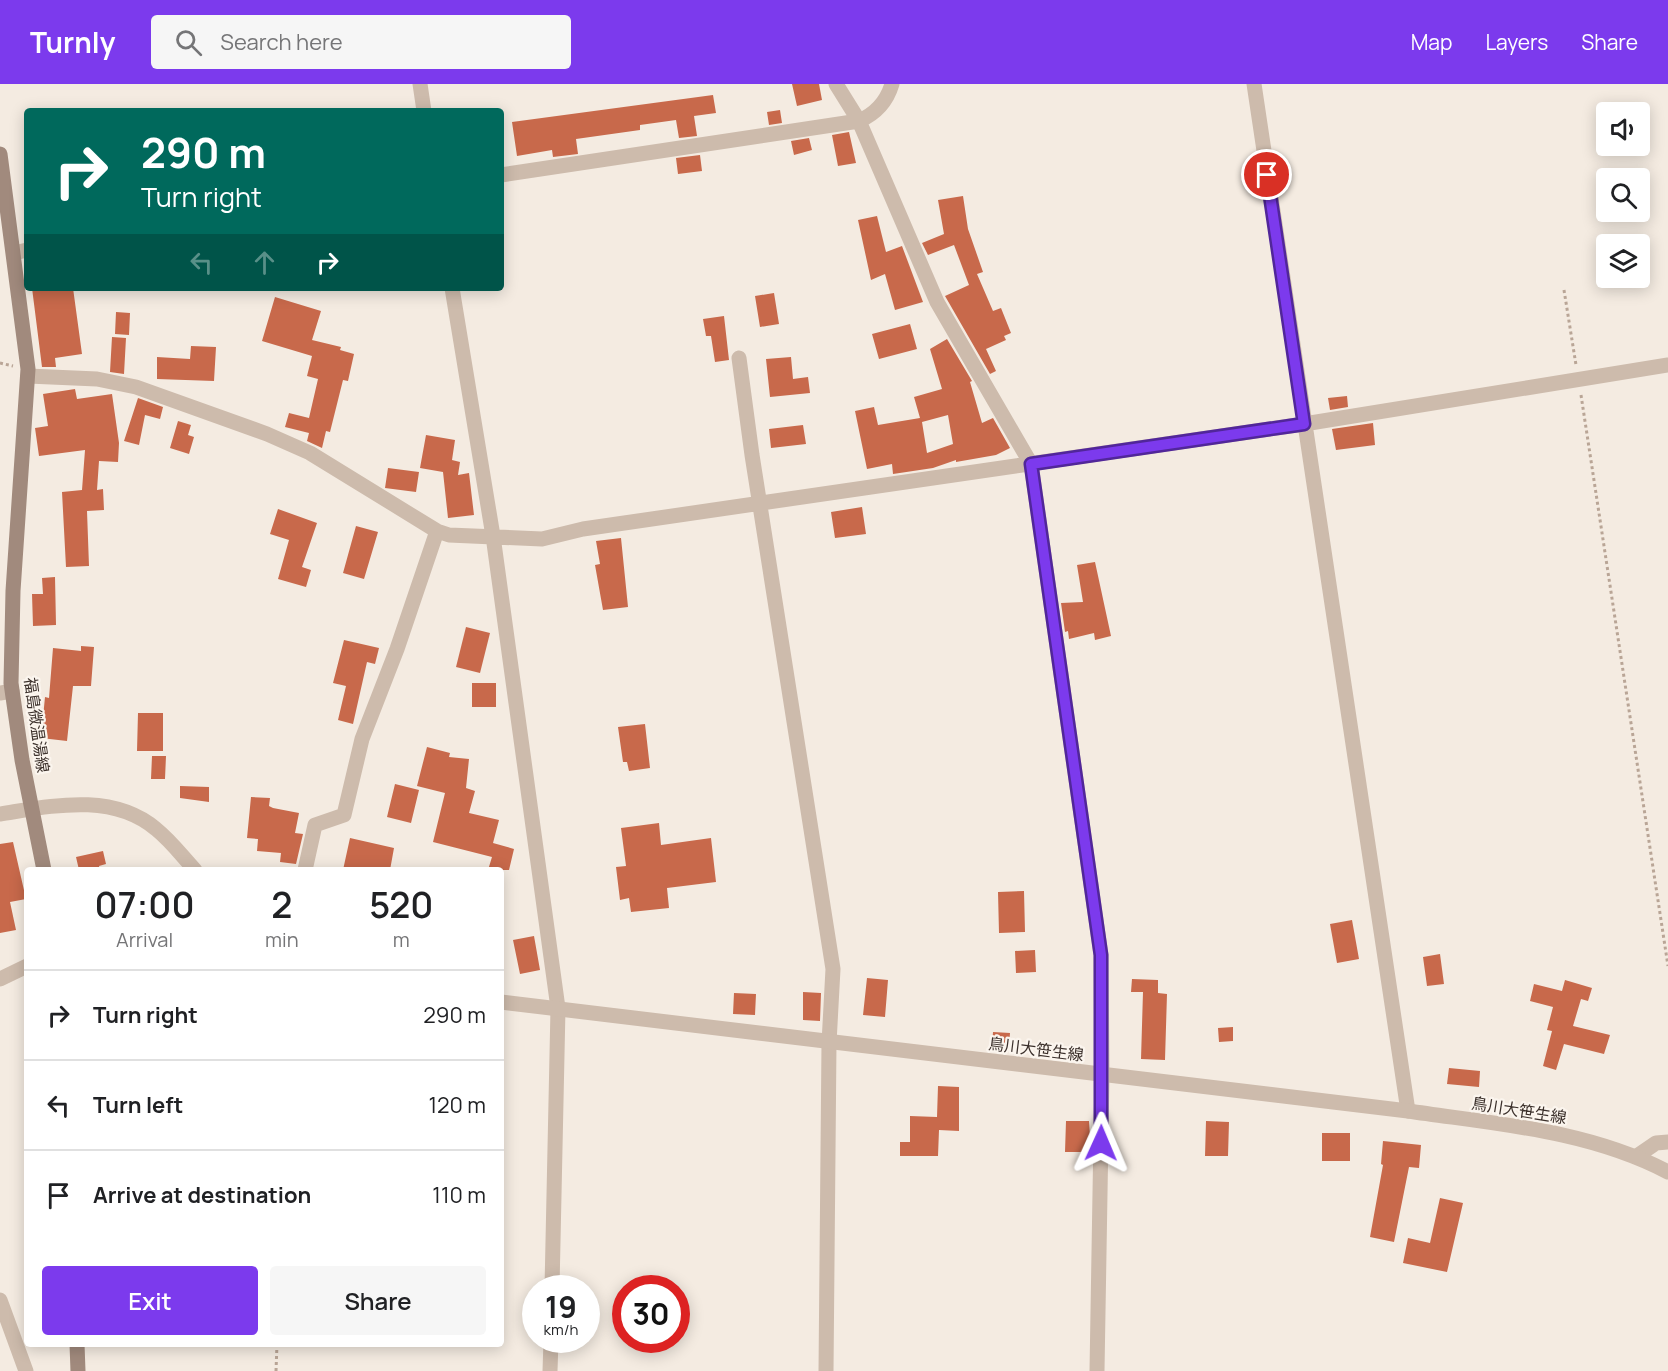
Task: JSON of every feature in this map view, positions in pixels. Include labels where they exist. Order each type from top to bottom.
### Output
[{"type":"main road","name":"福島微温湯線","points":[[0,154],[3,204],[20,252],[28,376],[6,692],[33,809],[43,867]]},
{"type":"main road","points":[[77,1347],[78,1371]]},
{"type":"street","points":[[420,84],[424,108]]},
{"type":"street","points":[[836,84],[859,121],[937,302],[1031,464],[1101,955],[1102,1075],[1097,1371]]},
{"type":"street","points":[[504,175],[859,121],[870,116],[883,103],[892,84]]},
{"type":"street","points":[[1254,84],[1408,1111]]},
{"type":"street","points":[[452,291],[493,536],[558,1008],[552,1275]]},
{"type":"street","points":[[739,358],[759,504],[833,969],[829,1043],[826,1371]]},
{"type":"street","points":[[28,376],[97,379],[136,387],[267,434],[310,453],[437,531],[449,535],[548,538],[583,529],[1304,424],[1668,365]]},
{"type":"street","points":[[306,867],[315,825],[344,815],[362,739],[397,649],[437,531]]},
{"type":"street","points":[[0,814],[75,804],[106,807],[128,813],[154,827],[192,867]]},
{"type":"street","points":[[0,979],[24,967]]},
{"type":"street","name":"鳥川大笹生線","points":[[504,1002],[1408,1111],[1577,1137],[1637,1156],[1668,1172]]},
{"type":"street","points":[[1637,1156],[1656,1143],[1668,1142]]},
{"type":"street","points":[[0,1299],[26,1371]]},
{"type":"street","points":[[550,1371],[551,1353]]},
{"type":"path","points":[[1564,290],[1668,966]]},
{"type":"path","points":[[276,1371],[277,1347]]},
{"type":"building","points":[[792,84],[819,84],[822,100],[797,106]]},
{"type":"building","points":[[713,95],[716,113],[694,116],[697,136],[679,138],[676,120],[640,125],[640,130],[576,139],[578,154],[553,157],[552,150],[517,156],[512,122]]},
{"type":"building","points":[[780,110],[782,123],[769,125],[767,112]]},
{"type":"building","points":[[849,132],[856,163],[838,166],[832,135]]},
{"type":"building","points":[[809,138],[812,150],[794,155],[791,141]]},
{"type":"building","points":[[700,155],[702,171],[678,174],[676,158]]},
{"type":"building","points":[[963,196],[968,229],[983,272],[977,274],[993,311],[1001,308],[1011,333],[1004,336],[1006,340],[986,349],[996,371],[990,374],[945,296],[969,285],[954,245],[928,255],[922,243],[944,234],[938,200]]},
{"type":"building","points":[[877,216],[886,252],[902,246],[923,302],[895,310],[885,274],[871,280],[858,220]]},
{"type":"building","points":[[32,291],[73,291],[82,354],[55,358],[56,367],[42,367]]},
{"type":"building","points":[[774,293],[779,324],[760,327],[755,296]]},
{"type":"building","points":[[275,297],[321,311],[312,340],[341,347],[340,350],[354,354],[348,381],[343,380],[330,432],[326,431],[322,448],[307,441],[309,433],[285,427],[289,413],[309,418],[318,379],[307,376],[312,356],[262,341]]},
{"type":"building","points":[[116,312],[130,313],[129,335],[115,334]]},
{"type":"building","points":[[724,316],[729,360],[715,362],[711,336],[706,336],[703,319]]},
{"type":"building","points":[[910,324],[917,349],[879,359],[872,334]]},
{"type":"building","points":[[112,337],[126,338],[124,374],[110,372]]},
{"type":"building","points":[[947,339],[972,381],[970,382],[982,423],[993,418],[1010,448],[996,455],[956,462],[956,460],[933,468],[893,474],[892,464],[867,469],[855,411],[874,407],[878,425],[920,418],[914,397],[942,389],[930,349]],"holes":[[[948,415],[953,444],[927,453],[922,422]]]},
{"type":"building","points":[[191,346],[216,347],[214,381],[157,379],[157,357],[190,359]]},
{"type":"building","points":[[791,357],[793,379],[808,377],[810,393],[770,397],[766,359]]},
{"type":"building","points":[[75,389],[77,399],[112,394],[119,443],[118,462],[99,461],[97,490],[103,489],[104,510],[87,511],[89,566],[66,567],[62,492],[82,490],[85,450],[39,456],[35,428],[48,426],[43,394]]},
{"type":"building","points":[[1347,396],[1348,407],[1330,410],[1328,398]]},
{"type":"building","points":[[138,398],[163,407],[160,419],[145,415],[139,445],[124,441]]},
{"type":"building","points":[[178,421],[191,425],[188,435],[194,437],[189,454],[170,448]]},
{"type":"building","points":[[1373,423],[1375,445],[1336,450],[1332,429]]},
{"type":"building","points":[[803,425],[806,444],[771,448],[769,429]]},
{"type":"building","points":[[426,435],[455,440],[452,460],[460,462],[458,475],[469,473],[474,515],[448,518],[443,472],[420,468]]},
{"type":"building","points":[[388,468],[419,472],[416,492],[385,488]]},
{"type":"building","points":[[862,507],[866,534],[835,538],[831,512]]},
{"type":"building","points":[[278,509],[317,523],[302,567],[311,570],[306,587],[278,579],[289,540],[270,534]]},
{"type":"building","points":[[356,526],[378,532],[364,579],[343,573]]},
{"type":"building","points":[[621,538],[628,607],[603,610],[595,565],[600,564],[596,541]]},
{"type":"building","points":[[1095,562],[1111,636],[1095,640],[1094,633],[1069,639],[1068,631],[1065,632],[1061,603],[1083,602],[1077,565]]},
{"type":"building","points":[[55,577],[56,625],[33,626],[32,594],[43,594],[42,578]]},
{"type":"building","points":[[466,627],[490,633],[480,673],[456,667]]},
{"type":"building","points":[[344,640],[379,648],[375,664],[367,662],[353,724],[338,720],[346,686],[333,683]]},
{"type":"building","points":[[81,646],[94,647],[91,686],[73,686],[67,741],[41,738],[45,697],[49,698],[53,648],[81,651]]},
{"type":"building","points":[[472,683],[496,683],[496,707],[472,707]]},
{"type":"building","points":[[138,713],[163,713],[163,751],[137,751]]},
{"type":"building","points":[[645,724],[650,768],[629,771],[627,762],[623,762],[618,727]]},
{"type":"building","points":[[427,747],[450,753],[449,757],[469,759],[466,788],[475,791],[469,813],[499,820],[493,843],[514,849],[509,870],[504,870],[504,867],[489,867],[492,857],[433,842],[445,793],[417,786]]},
{"type":"building","points":[[152,756],[166,756],[165,779],[151,779]]},
{"type":"building","points":[[395,784],[419,790],[411,823],[387,817]]},
{"type":"building","points":[[180,786],[209,787],[209,802],[180,798]]},
{"type":"building","points":[[251,797],[270,798],[269,806],[299,813],[295,833],[303,834],[296,864],[280,862],[281,853],[257,851],[258,839],[247,838]]},
{"type":"building","points":[[659,823],[661,845],[711,838],[716,882],[667,888],[669,908],[631,912],[629,898],[620,900],[616,867],[626,866],[621,828]]},
{"type":"building","points":[[350,838],[394,848],[391,867],[344,867]]},
{"type":"building","points":[[13,842],[24,899],[10,902],[16,930],[0,933],[0,844]]},
{"type":"building","points":[[103,851],[106,864],[99,867],[78,867],[76,857]]},
{"type":"building","points":[[1024,891],[1025,932],[999,933],[998,892]]},
{"type":"building","points":[[1352,920],[1359,959],[1337,963],[1330,924]]},
{"type":"building","points":[[534,936],[540,970],[520,974],[513,940]]},
{"type":"building","points":[[1035,950],[1036,972],[1016,973],[1015,951]]},
{"type":"building","points":[[1440,954],[1444,984],[1427,986],[1423,957]]},
{"type":"building","points":[[867,978],[888,980],[885,1017],[863,1015]]},
{"type":"building","points":[[1132,979],[1158,980],[1158,993],[1167,994],[1165,1060],[1141,1059],[1143,992],[1131,992]]},
{"type":"building","points":[[1565,980],[1592,988],[1588,1001],[1581,999],[1573,1026],[1610,1035],[1604,1054],[1564,1044],[1556,1070],[1543,1066],[1552,1031],[1547,1030],[1553,1007],[1530,1001],[1534,984],[1562,991]]},
{"type":"building","points":[[803,992],[821,993],[820,1021],[803,1020]]},
{"type":"building","points":[[734,993],[756,994],[755,1015],[733,1014]]},
{"type":"building","points":[[1233,1027],[1233,1041],[1219,1042],[1218,1028]]},
{"type":"building","points":[[993,1032],[1010,1033],[1009,1046],[992,1045]]},
{"type":"building","points":[[1449,1068],[1480,1071],[1479,1087],[1447,1084]]},
{"type":"building","points":[[938,1086],[959,1087],[959,1131],[939,1130],[938,1156],[900,1156],[900,1142],[910,1142],[910,1116],[937,1117]]},
{"type":"building","points":[[1066,1121],[1089,1121],[1091,1152],[1065,1152]]},
{"type":"building","points":[[1206,1121],[1229,1122],[1228,1156],[1205,1156]]},
{"type":"building","points":[[1322,1133],[1350,1133],[1350,1161],[1322,1161]]},
{"type":"building","points":[[1383,1141],[1421,1145],[1419,1168],[1409,1167],[1394,1242],[1370,1237],[1383,1165],[1381,1164]]},
{"type":"building","points":[[1440,1198],[1463,1203],[1447,1272],[1403,1263],[1408,1238],[1430,1243]]},
{"type":"route","points":[[1101,1143],[1101,955],[1031,464],[1304,424],[1267,175]]}]
